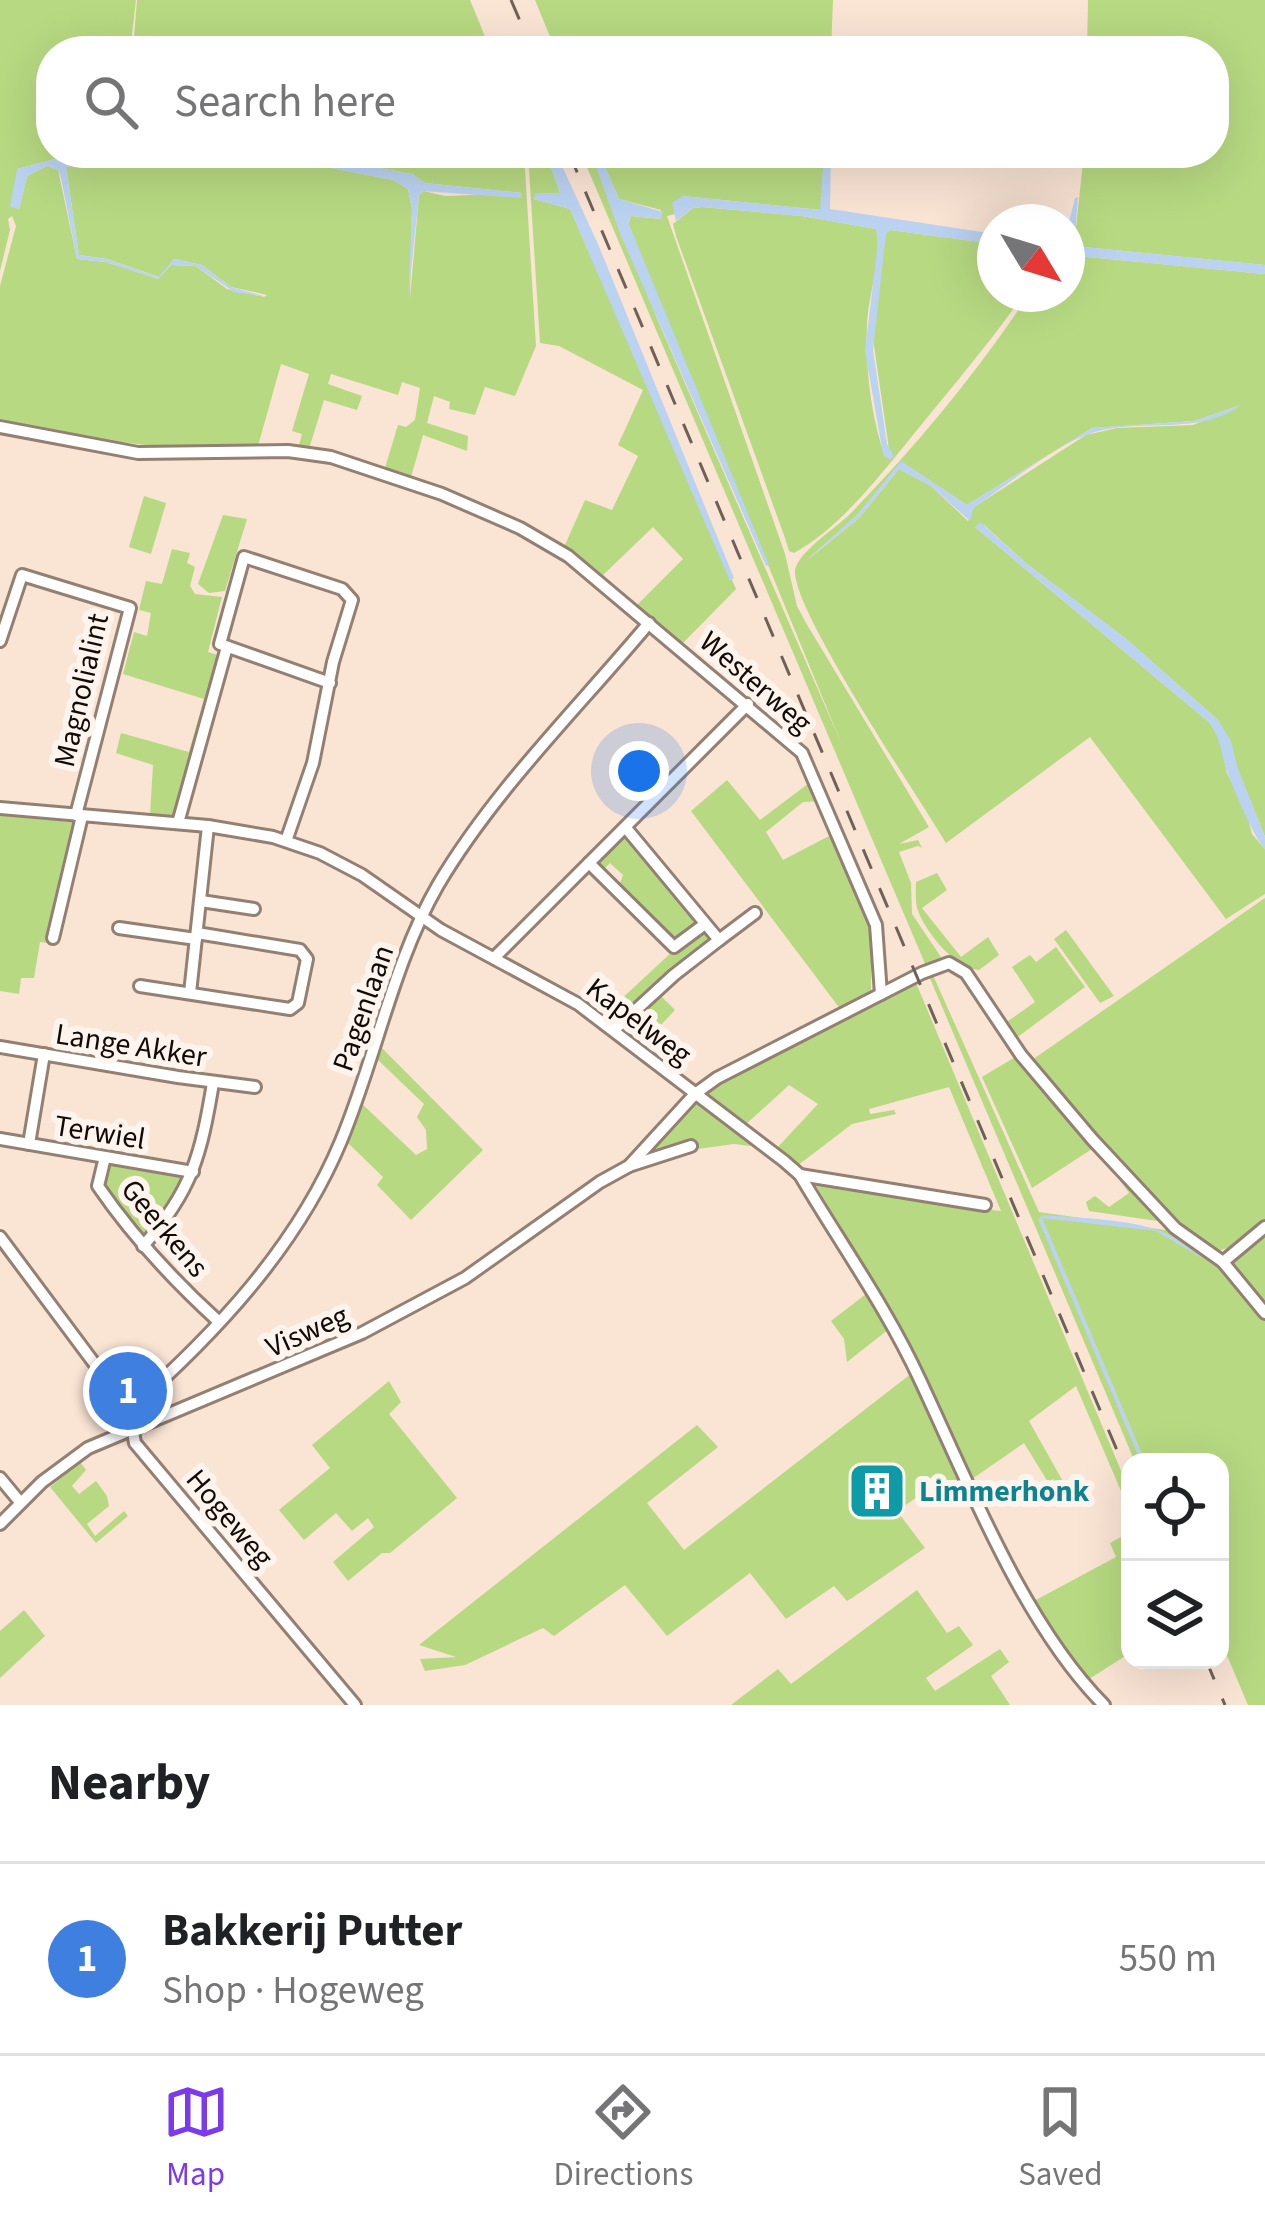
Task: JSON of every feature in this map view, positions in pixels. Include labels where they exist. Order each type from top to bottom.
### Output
[{"type":"street","name":"Westerweg","points":[[0,427],[138,453],[287,451],[358,464],[520,528],[568,556],[793,742],[810,766],[876,925],[881,994]]},
{"type":"street","points":[[286,841],[313,763],[330,682],[338,642],[352,600],[342,589],[244,557],[220,644],[330,682]]},
{"type":"street","name":"Magnolialint","points":[[15,594],[22,575],[130,608],[79,815]]},
{"type":"street","points":[[0,590],[15,594],[0,641]]},
{"type":"street","name":"Pagenlaan","points":[[129,1410],[218,1321],[290,1238],[355,1106],[422,917],[482,819],[650,623]]},
{"type":"street","points":[[178,823],[227,647]]},
{"type":"street","points":[[495,957],[748,704]]},
{"type":"street","name":"Kapelweg","points":[[0,808],[208,826],[286,841],[341,862],[422,917],[556,991],[614,1030],[800,1175],[919,1377],[980,1509],[1050,1634],[1104,1705]]},
{"type":"street","points":[[53,938],[79,815]]},
{"type":"street","points":[[190,993],[208,826]]},
{"type":"street","points":[[626,828],[719,940]]},
{"type":"street","points":[[589,863],[674,946],[705,924]]},
{"type":"street","points":[[201,902],[254,909]]},
{"type":"street","points":[[614,1030],[674,975],[754,913]]},
{"type":"street","points":[[119,928],[301,950],[307,959],[298,1003],[290,1009],[140,986]]},
{"type":"street","points":[[881,994],[944,963],[963,969],[1022,1055],[1092,1139],[1175,1228],[1223,1262],[1265,1313]]},
{"type":"street","name":"Visweg","points":[[0,1524],[82,1451],[292,1366],[444,1290],[629,1166],[695,1094],[730,1070],[881,994]]},
{"type":"street","name":"Lange Akker","points":[[0,1046],[255,1087]]},
{"type":"street","points":[[29,1144],[44,1054]]},
{"type":"street","points":[[143,1246],[183,1196],[206,1128],[213,1083]]},
{"type":"street","name":"Terwiel","points":[[0,1139],[193,1172]]},
{"type":"street","name":"Visweg","points":[[629,1166],[691,1146]]},
{"type":"street","name":"Geerkens","points":[[104,1156],[98,1186],[164,1272],[218,1321]]},
{"type":"street","points":[[800,1175],[985,1205]]},
{"type":"street","points":[[1223,1262],[1265,1227]]},
{"type":"street","name":"Hogeweg","points":[[0,1238],[129,1410],[135,1443],[356,1705]]},
{"type":"street","points":[[0,1478],[20,1502]]},
{"type":"green space","points":[[0,0],[136,0],[132,36],[36,36],[36,164],[17,169],[19,209],[27,176],[52,168],[58,170],[77,259],[106,262],[158,279],[171,265],[196,266],[227,289],[264,297],[267,295],[231,287],[202,265],[174,259],[159,277],[107,259],[79,255],[66,168],[332,168],[393,180],[408,189],[412,209],[410,298],[423,191],[445,196],[522,193],[425,183],[412,174],[379,168],[525,168],[536,346],[515,396],[485,387],[475,415],[449,409],[450,402],[434,396],[427,423],[468,436],[467,451],[423,435],[411,477],[385,468],[398,425],[406,427],[415,420],[420,388],[402,382],[398,395],[331,374],[328,384],[362,396],[357,410],[324,400],[309,449],[298,449],[302,434],[292,431],[309,374],[281,364],[258,446],[128,443],[0,422],[0,286],[16,226],[12,216],[0,271]]},
{"type":"green space","points":[[137,0],[470,0],[485,36],[134,36]]},
{"type":"green space","points":[[535,0],[833,0],[832,36],[550,36]]},
{"type":"green space","points":[[1088,0],[1265,0],[1265,265],[1085,247],[1085,204],[1079,204],[1082,168],[1229,168],[1229,36],[1087,36]]},
{"type":"green space","points":[[529,168],[551,168],[560,193],[536,193],[534,199],[570,209],[736,589],[682,644],[636,606],[683,559],[653,527],[601,577],[565,545],[585,500],[612,510],[638,456],[618,445],[643,390],[559,346],[540,343]]},
{"type":"green space","points":[[587,168],[597,168],[658,321],[842,745],[628,224],[631,216],[661,219],[661,210],[619,199],[606,168],[823,168],[821,210],[683,196],[675,214],[667,216],[785,554],[797,606],[929,827],[899,844],[918,840],[922,848],[899,852],[911,883],[912,914],[941,957],[926,966]]},
{"type":"green space","points":[[693,208],[802,216],[876,229],[867,357],[885,457],[889,449],[872,332],[886,233],[977,242],[977,312],[1010,312],[862,496],[794,553],[789,551],[676,236],[673,224]]},
{"type":"green space","points":[[1085,257],[1265,274],[1265,837],[1218,720],[984,525],[975,527],[1209,722],[1219,737],[1227,773],[1252,834],[1265,849],[1265,894],[1226,919],[1090,737],[946,843],[835,664],[800,594],[795,572],[802,557],[850,514],[922,435],[1016,312],[1085,312]],"holes":[[[1241,405],[1193,425],[1117,428],[1086,435],[974,507],[968,521],[931,486],[899,469],[859,518],[806,561],[859,513],[901,462],[967,505],[1092,428],[1194,421]]]},
{"type":"green space","points":[[144,496],[166,503],[151,554],[129,547]]},
{"type":"green space","points":[[223,515],[247,519],[225,591],[209,593],[198,584]]},
{"type":"green space","points":[[172,549],[190,553],[187,563],[195,567],[190,586],[195,594],[222,597],[208,652],[221,656],[174,817],[150,815],[153,765],[116,753],[121,733],[189,752],[204,699],[123,674],[134,632],[147,636],[151,613],[139,610],[146,581],[162,584]]},
{"type":"green space","points":[[727,780],[760,820],[813,780],[822,801],[803,802],[766,832],[783,860],[833,834],[871,922],[871,994],[841,1010],[691,811]]},
{"type":"green space","points":[[0,812],[79,821],[48,943],[40,942],[34,978],[21,978],[19,994],[0,991]]},
{"type":"green space","points":[[625,835],[695,916],[697,924],[677,940],[670,939],[619,886],[623,875],[610,863],[604,869],[598,866],[596,861]]},
{"type":"green space","points":[[937,873],[947,890],[922,908],[961,957],[988,937],[999,955],[979,970],[943,948],[918,911],[916,882]]},
{"type":"green space","points":[[1265,898],[1265,1223],[1232,1247],[1217,1251],[1169,1215],[1032,1060]]},
{"type":"green space","points":[[1066,930],[1114,996],[1100,1003],[1054,939]]},
{"type":"green space","points":[[704,931],[710,942],[614,1023],[602,1017],[673,951]]},
{"type":"green space","points":[[1056,947],[1085,987],[1015,1039],[1004,1024],[1035,1002],[1012,967],[1030,955],[1036,962]]},
{"type":"green space","points":[[932,973],[1039,1212],[1172,1231],[1214,1261],[1265,1319],[1265,1705],[1248,1705],[1229,1660],[1229,1453],[1141,1453],[1041,1216],[1137,1453],[1131,1453],[929,976]]},
{"type":"green space","points":[[916,983],[1121,1471],[1121,1491],[1076,1386],[1029,1421],[1065,1485],[1059,1488],[1053,1479],[1048,1482],[1024,1443],[972,1479],[918,1360],[814,1182],[1001,1211],[949,1087],[869,1109],[870,1114],[894,1110],[896,1114],[852,1124],[797,1166],[776,1149],[818,1104],[789,1085],[743,1127],[708,1100],[711,1088]]},
{"type":"green space","points":[[658,993],[675,1010],[640,1047],[625,1035],[624,1026]]},
{"type":"green space","points":[[382,1048],[483,1150],[411,1220],[377,1185],[383,1177],[347,1142],[361,1103],[416,1155],[427,1149],[426,1130],[417,1117],[424,1104],[378,1060]]},
{"type":"green space","points":[[1017,1056],[1095,1147],[1032,1188],[982,1077]]},
{"type":"green space","points":[[695,1100],[759,1147],[734,1144],[698,1149],[693,1140],[640,1159]]},
{"type":"green space","points":[[1105,1160],[1164,1222],[1089,1211],[1086,1202],[1095,1196],[1109,1207],[1129,1193]]},
{"type":"green space","points":[[113,1162],[184,1175],[187,1182],[148,1234],[137,1232],[104,1186],[107,1166]]},
{"type":"green space","points":[[1265,1232],[1265,1308],[1232,1263]]},
{"type":"green space","points":[[866,1294],[889,1329],[847,1362],[844,1339],[831,1321]]},
{"type":"green space","points":[[912,1373],[968,1496],[962,1499],[945,1478],[897,1511],[925,1548],[852,1598],[847,1601],[834,1586],[786,1619],[750,1573],[667,1636],[625,1585],[554,1636],[543,1628],[465,1665],[425,1671],[420,1659],[456,1657],[419,1645],[697,1425],[718,1447],[647,1503],[684,1550]]},
{"type":"green space","points":[[389,1381],[401,1402],[389,1414],[457,1498],[348,1581],[333,1562],[374,1527],[368,1518],[352,1531],[336,1513],[304,1540],[279,1510],[330,1468],[312,1445]]},
{"type":"green space","points":[[80,1462],[86,1470],[72,1486],[79,1494],[96,1481],[107,1496],[109,1506],[87,1524],[95,1536],[124,1511],[128,1516],[96,1543],[50,1487]]},
{"type":"green space","points":[[1121,1537],[1121,1659],[1086,1681],[1034,1601],[1116,1557],[1110,1543]]},
{"type":"green space","points":[[917,1590],[947,1633],[959,1626],[973,1645],[926,1678],[935,1691],[1000,1649],[1009,1662],[991,1676],[1010,1705],[731,1705],[778,1669],[791,1684]]},
{"type":"green space","points":[[24,1610],[45,1636],[0,1678],[0,1631]]},
{"type":"water","points":[[36,164],[43,168],[27,176],[19,209],[10,207],[17,169]]},
{"type":"water","points":[[52,168],[66,168],[79,255],[107,259],[158,277],[174,259],[202,265],[231,287],[267,297],[234,292],[196,266],[171,265],[158,279],[106,262],[77,259],[58,170]]},
{"type":"water","points":[[332,168],[379,168],[412,174],[425,183],[522,193],[522,198],[422,191],[408,300],[412,209],[408,189],[393,180]]},
{"type":"water","points":[[551,168],[563,168],[598,244],[734,578],[730,581],[570,209],[534,199],[536,193],[560,193]]},
{"type":"water","points":[[596,168],[606,168],[619,199],[663,212],[661,219],[631,216],[628,222],[769,565],[766,566],[621,236]]},
{"type":"water","points":[[823,168],[831,168],[830,209],[977,231],[977,242],[886,233],[873,350],[887,444],[894,456],[890,460],[883,454],[865,351],[876,229],[802,216],[702,207],[676,221],[672,203],[682,196],[820,210]]},
{"type":"water","points":[[1085,247],[1265,265],[1265,274],[1085,257]]},
{"type":"water","points":[[1242,405],[1208,420],[1114,428],[1080,437],[974,507],[970,521],[931,486],[899,469],[859,518],[805,561],[859,513],[901,461],[967,505],[1092,428],[1194,421]]},
{"type":"water","points":[[980,522],[1218,720],[1231,741],[1265,837],[1265,849],[1238,798],[1209,722],[975,527]]},
{"type":"water","points":[[1043,1215],[1153,1228],[1205,1260],[1156,1231],[1042,1218],[1141,1453],[1137,1453],[1038,1219]]},
{"type":"railway","points":[[511,0],[527,36]]},
{"type":"railway","points":[[575,168],[1121,1460]]},
{"type":"railway","points":[[1210,1669],[1225,1705]]},
{"type":"place","name":"Bakkerij Putter","points":[[128,1391]]},
{"type":"place","name":"Limmerhonk","points":[[877,1491]]}]
